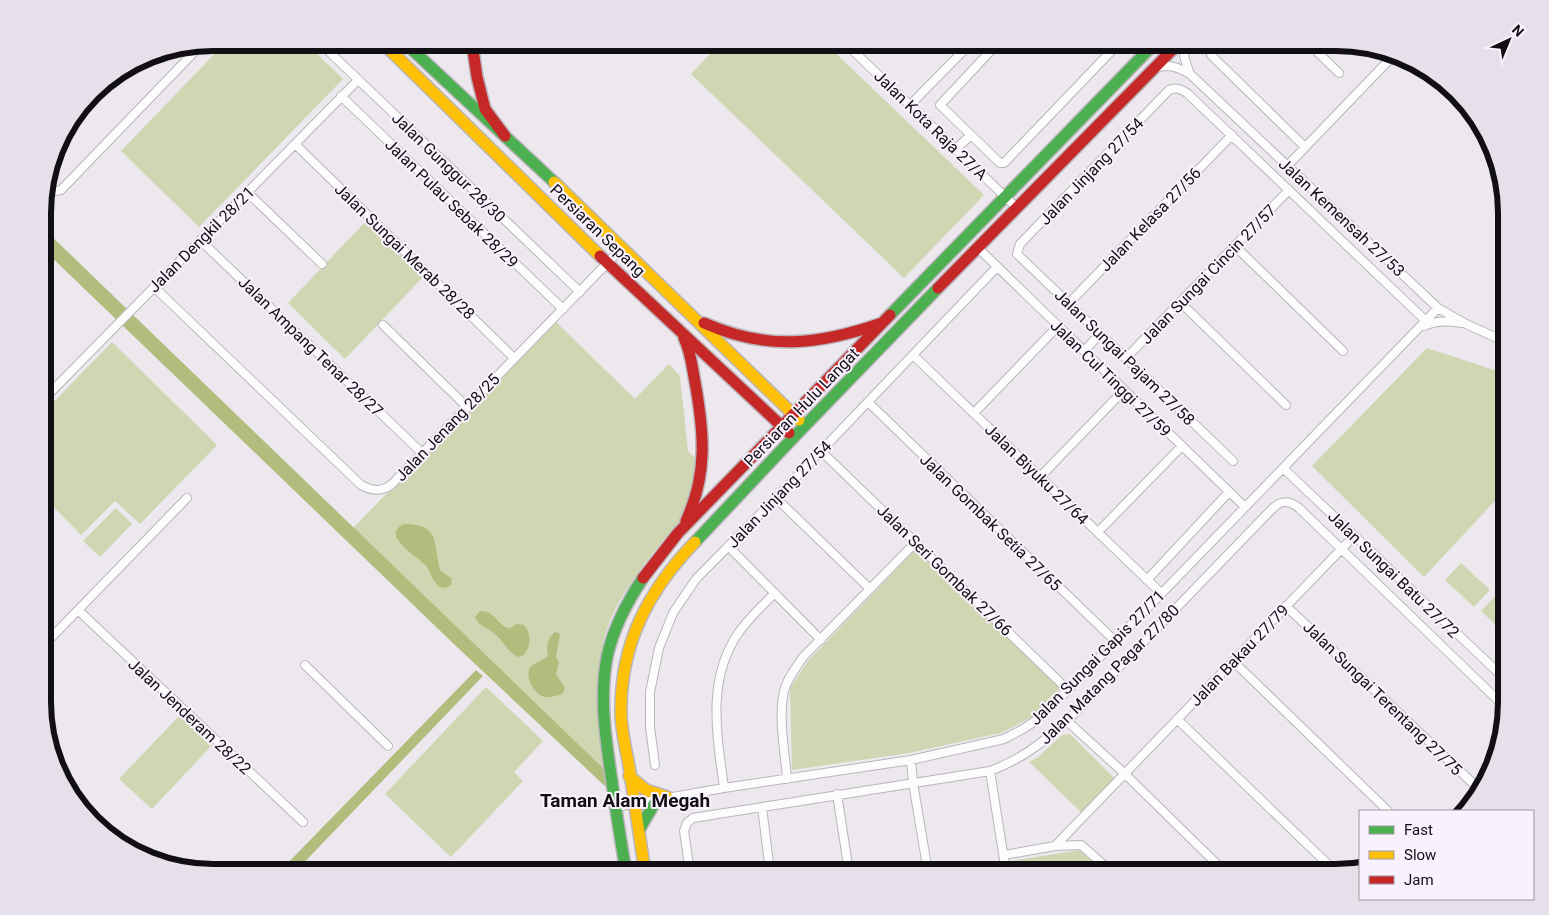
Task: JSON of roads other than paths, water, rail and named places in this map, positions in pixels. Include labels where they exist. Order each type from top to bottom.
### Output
[{"type":"main road","name":"Persiaran Sepang","points":[[399,51],[608,263],[794,437]]},
{"type":"main road","name":"Persiaran Sepang","points":[[415,51],[694,317],[805,426]]},
{"type":"main road","points":[[473,51],[477,77],[485,109],[505,136]]},
{"type":"main road","name":"Persiaran Hulu Langat","points":[[625,864],[603,715],[606,673],[612,641],[632,594],[653,563],[678,533],[1147,51]]},
{"type":"main road","name":"Persiaran Hulu Langat","points":[[644,864],[633,803],[621,714],[622,691],[630,646],[643,611],[652,595],[670,570],[794,437],[1171,51]]},
{"type":"main road","points":[[694,317],[728,333],[756,340],[785,343],[818,341],[862,330],[886,321]]},
{"type":"main road","points":[[678,533],[692,510],[699,489],[703,440],[702,416],[693,360],[689,347],[679,330]]},
{"type":"main road","points":[[629,776],[636,785],[665,797]]},
{"type":"main road","points":[[639,830],[654,804],[665,797]]},
{"type":"street","name":"Jalan Gunggur 28/30","points":[[329,51],[580,292]]},
{"type":"street","name":"Jalan Kota Raja 27/A","points":[[854,51],[1017,208]]},
{"type":"street","points":[[910,105],[962,51]]},
{"type":"street","points":[[987,51],[942,102],[941,107],[998,162],[1004,163],[1110,51]]},
{"type":"street","points":[[1184,51],[1190,74]]},
{"type":"street","points":[[1211,51],[1211,55],[1305,147]]},
{"type":"street","points":[[1317,51],[1339,73]]},
{"type":"street","points":[[53,191],[61,190],[193,53]]},
{"type":"street","points":[[1288,165],[1389,61]]},
{"type":"street","points":[[1151,73],[1163,66],[1179,68],[1190,74]]},
{"type":"street","name":"Jalan Kemensah 27/53","points":[[1190,74],[1438,308],[1466,324],[1497,338]]},
{"type":"street","name":"Jalan Dengkil 28/21","points":[[51,392],[358,80]]},
{"type":"street","name":"Jalan Jinjang 27/54","points":[[1017,254],[1020,244],[1169,90],[1174,88],[1181,89],[1187,93],[1232,135]]},
{"type":"street","name":"Jalan Pulau Sebak 28/29","points":[[341,96],[563,309]]},
{"type":"street","points":[[956,150],[971,135]]},
{"type":"street","points":[[1232,135],[1426,321]]},
{"type":"street","name":"Jalan Kelasa 27/56","points":[[1069,303],[1232,135]]},
{"type":"street","name":"Jalan Sungai Merab 28/28","points":[[295,144],[514,358]]},
{"type":"street","name":"Jalan Sungai Cincin 27/57","points":[[1126,358],[1289,190]]},
{"type":"street","points":[[247,192],[322,264]]},
{"type":"street","name":"Jalan Ampang Tenar 28/27","points":[[200,240],[422,453]]},
{"type":"street","points":[[1235,246],[1343,351]]},
{"type":"street","name":"Jalan Jenang 28/25","points":[[154,287],[361,485],[374,490],[386,488],[422,453],[622,248]]},
{"type":"street","name":"Jalan Cul Tinggi 27/59","points":[[978,248],[1245,507]]},
{"type":"street","name":"Jalan Sungai Pajam 27/58","points":[[1017,254],[1233,461]]},
{"type":"street","name":"Jalan Jinjang 27/54","points":[[655,765],[650,727],[650,692],[659,648],[672,613],[696,578],[776,498],[997,267]]},
{"type":"street","points":[[1181,303],[1286,405]]},
{"type":"street","name":"Jalan Sungai Gapis 27/71","points":[[616,807],[665,797],[911,760],[1004,739],[1023,729],[1038,719],[1068,690],[1438,308]]},
{"type":"street","points":[[1418,329],[1440,321],[1466,324]]},
{"type":"street","points":[[383,325],[467,407]]},
{"type":"street","points":[[974,414],[1058,326]]},
{"type":"street","points":[[1084,351],[1100,334]]},
{"type":"street","name":"Jalan Biyuku 27/64","points":[[913,355],[1161,593]]},
{"type":"street","points":[[1040,477],[1124,390]]},
{"type":"street","name":"Jalan Gombak Setia 27/65","points":[[868,402],[1115,641]]},
{"type":"street","points":[[1098,532],[1182,446]]},
{"type":"street","name":"Jalan Seri Gombak 27/66","points":[[821,451],[1068,690]]},
{"type":"street","name":"Jalan Sungai Batu 27/72","points":[[1283,468],[1497,671]]},
{"type":"street","points":[[1147,580],[1229,492]]},
{"type":"street","points":[[51,637],[187,498]]},
{"type":"street","points":[[776,498],[870,590]]},
{"type":"street","name":"Jalan Matang Pagar 27/80","points":[[689,864],[684,831],[687,823],[693,818],[990,771],[1011,763],[1028,753],[1044,742],[1067,720],[1277,504],[1285,501],[1293,503],[1497,699]]},
{"type":"street","name":"Jalan Bakau 27/79","points":[[1055,846],[1354,536]]},
{"type":"street","points":[[787,779],[782,714],[784,690],[791,674],[803,657],[822,640],[916,542]]},
{"type":"street","points":[[728,546],[822,640]]},
{"type":"street","points":[[724,788],[716,721],[719,678],[729,649],[739,632],[775,593]]},
{"type":"street","name":"Jalan Sungai Terentang 27/75","points":[[1286,606],[1474,785]]},
{"type":"street","name":"Jalan Jenderam 28/22","points":[[78,610],[303,822]]},
{"type":"street","points":[[1232,662],[1387,810]]},
{"type":"street","points":[[305,665],[388,746]]},
{"type":"street","points":[[1177,719],[1327,863]]},
{"type":"street","points":[[1067,720],[1216,863]]},
{"type":"street","points":[[911,760],[927,863]]},
{"type":"street","points":[[990,771],[1005,863]]},
{"type":"street","points":[[837,794],[848,863]]},
{"type":"street","points":[[762,807],[769,864]]},
{"type":"street","points":[[1004,855],[1055,846],[1081,845],[1102,863]]},
{"type":"district","name":"Taman Alam Megah","points":[[625,800]]}]
